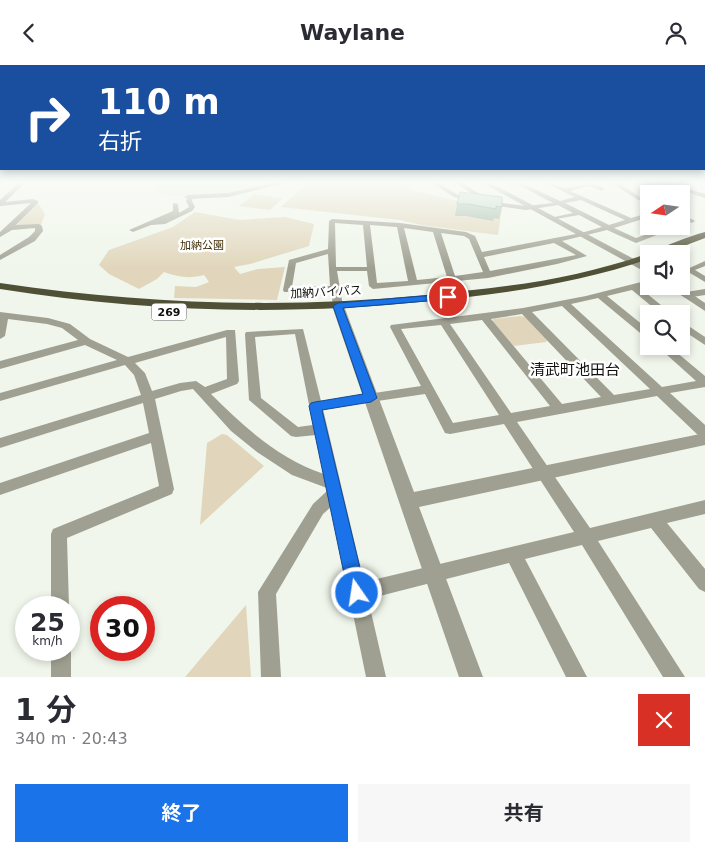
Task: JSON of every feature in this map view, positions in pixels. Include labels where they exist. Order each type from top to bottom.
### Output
[{"type":"highway","points":[[678,245],[705,235]]},
{"type":"highway","points":[[690,246],[705,240]]},
{"type":"highway","name":"加納バイパス","points":[[0,292],[65,303],[162,311],[222,313],[339,309],[497,291],[640,265]]},
{"type":"highway","name":"加納バイパス","points":[[0,286],[48,295],[134,304],[339,309]]},
{"type":"street","points":[[0,235],[27,211]]},
{"type":"street","points":[[133,230],[164,219],[176,211]]},
{"type":"street","points":[[154,221],[152,223],[163,223],[189,211]]},
{"type":"street","points":[[537,211],[640,264]]},
{"type":"street","points":[[575,211],[636,241],[652,235]]},
{"type":"street","points":[[609,211],[630,220]]},
{"type":"street","points":[[552,219],[580,213]]},
{"type":"street","points":[[480,255],[557,241],[640,217]]},
{"type":"street","points":[[471,677],[339,309],[332,269],[332,221],[400,225],[467,235],[472,238],[488,275]]},
{"type":"street","points":[[366,222],[373,286],[488,275],[583,256],[557,241]]},
{"type":"street","points":[[400,225],[413,283]]},
{"type":"street","points":[[0,258],[32,239],[39,231],[39,226],[10,228]]},
{"type":"street","points":[[436,230],[452,279]]},
{"type":"street","points":[[333,250],[292,262],[287,290],[334,288]]},
{"type":"street","points":[[705,263],[689,270],[705,279]]},
{"type":"street","points":[[332,269],[372,269]]},
{"type":"street","points":[[640,285],[565,304],[485,318],[395,327],[450,429],[705,382]]},
{"type":"street","points":[[633,287],[656,305]]},
{"type":"street","points":[[690,294],[705,292]]},
{"type":"street","points":[[686,295],[705,308]]},
{"type":"street","points":[[601,296],[640,328]]},
{"type":"street","points":[[565,304],[705,433]]},
{"type":"street","points":[[525,311],[611,400]]},
{"type":"street","points":[[0,336],[2,315],[48,321],[66,326],[86,341],[127,361],[139,373],[148,397],[167,489],[59,534],[60,596]]},
{"type":"street","points":[[485,318],[559,409]]},
{"type":"street","points":[[444,323],[586,536],[675,677]]},
{"type":"street","points":[[320,429],[296,432],[255,400],[250,334],[298,331],[376,677]]},
{"type":"street","points":[[690,331],[705,342]]},
{"type":"street","points":[[0,397],[231,332],[233,381],[204,391]]},
{"type":"street","points":[[0,365],[86,341]]},
{"type":"street","points":[[673,355],[705,382]]},
{"type":"street","points":[[0,443],[148,397],[189,385],[196,385],[204,391],[236,427],[262,448],[297,471],[334,489]]},
{"type":"street","points":[[315,406],[428,389]]},
{"type":"street","points":[[0,489],[155,436]]},
{"type":"street","points":[[408,501],[705,439]]},
{"type":"street","points":[[271,677],[267,592],[318,509],[334,489]]},
{"type":"street","points":[[357,593],[705,507]]},
{"type":"street","points":[[654,519],[705,583]]},
{"type":"street","points":[[513,554],[577,677]]},
{"type":"street","points":[[61,661],[61,677]]},
{"type":"green space","points":[[31,211],[43,211],[45,214],[41,225],[16,226]]},
{"type":"green space","points":[[314,211],[502,211],[498,235],[421,225],[400,220]]},
{"type":"green space","name":"加納公園","points":[[195,212],[240,220],[285,217],[314,224],[309,246],[234,267],[240,274],[258,269],[285,267],[277,300],[174,298],[175,286],[196,287],[209,282],[204,275],[184,277],[164,272],[157,279],[139,289],[109,274],[99,265],[109,250],[173,227]]},
{"type":"green space","points":[[525,317],[547,340],[546,342],[514,346],[493,322],[493,319]]},
{"type":"green space","points":[[222,434],[227,435],[264,466],[200,525],[207,443]]},
{"type":"green space","points":[[246,605],[251,677],[185,677]]},
{"type":"district","name":"清武町池田台","points":[[575,370]]},
{"type":"route","points":[[357,593],[315,406],[371,398],[341,319],[338,306],[448,297]]}]
